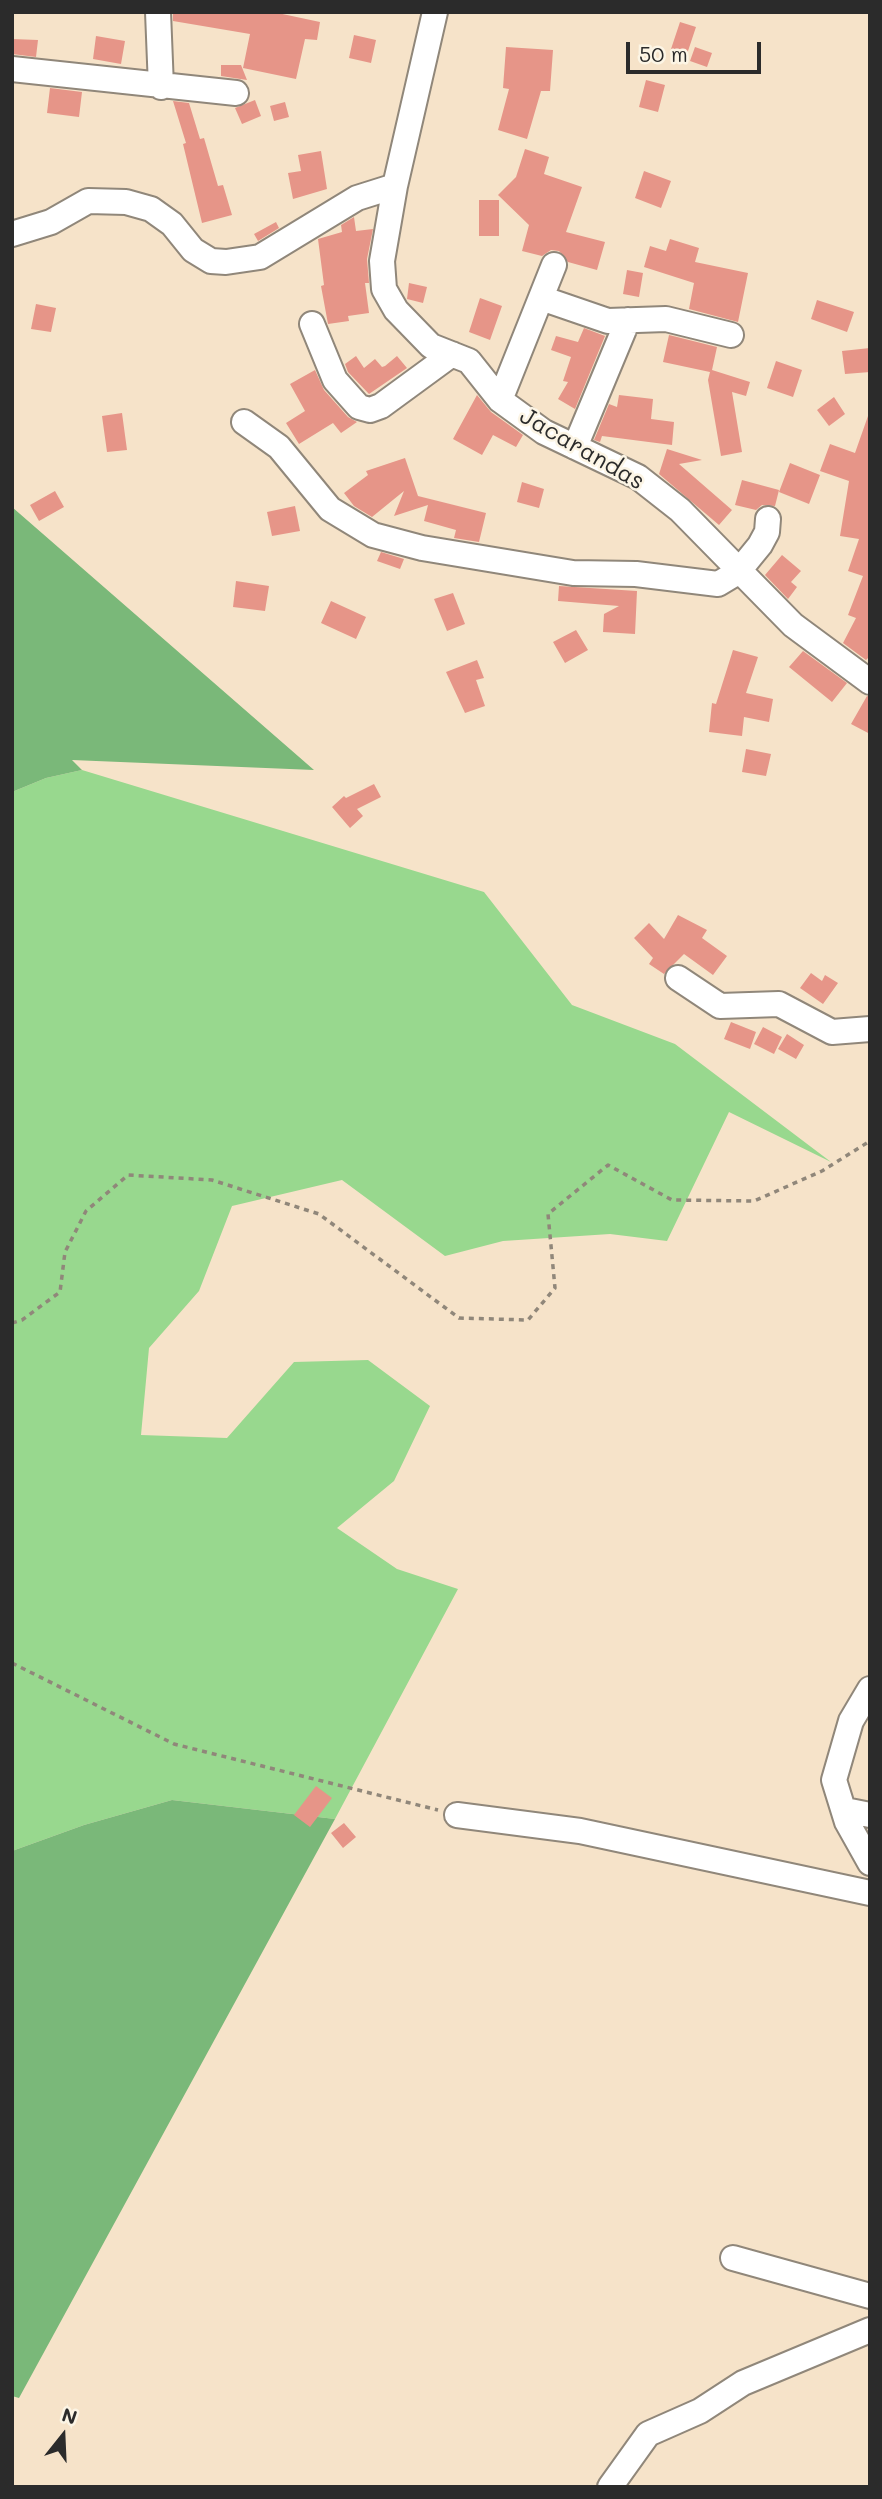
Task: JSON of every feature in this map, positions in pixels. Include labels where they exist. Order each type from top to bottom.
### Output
[{"type":"street","points":[[158,12],[162,87]]},
{"type":"street","name":"Jacarandas","points":[[435,12],[395,186],[382,261],[384,289],[396,310],[431,346],[469,361],[500,400],[544,432],[638,477],[680,510],[793,625],[870,682]]},
{"type":"street","points":[[12,69],[236,93]]},
{"type":"street","points":[[12,234],[51,222],[88,201],[127,202],[151,209],[172,224],[193,250],[211,261],[260,257],[357,198],[395,186]]},
{"type":"street","points":[[500,400],[554,265]]},
{"type":"street","points":[[541,299],[608,321],[666,319],[731,335]]},
{"type":"street","points":[[575,447],[628,320]]},
{"type":"street","points":[[312,324],[334,380],[359,407],[370,410],[381,406],[452,354]]},
{"type":"street","points":[[244,422],[279,447],[330,509],[373,535],[422,548],[573,572],[636,574],[718,584],[738,572],[760,545],[768,519]]},
{"type":"street","points":[[678,978],[720,1006],[779,1004],[832,1032],[870,1029]]},
{"type":"street","points":[[870,1689],[851,1721],[838,1757],[834,1780],[847,1822],[870,1863]]},
{"type":"street","points":[[845,1810],[870,1815]]},
{"type":"street","points":[[457,1815],[580,1831],[870,1893]]},
{"type":"street","points":[[733,2258],[870,2296]]},
{"type":"street","points":[[610,2487],[648,2434],[700,2411],[743,2383],[870,2330]]},
{"type":"path","points":[[12,1323],[22,1320],[60,1292],[65,1252],[86,1211],[128,1175],[212,1180],[319,1214],[459,1318],[528,1320],[555,1288],[548,1214],[608,1165],[671,1200],[754,1201],[822,1171],[870,1141]]},
{"type":"path","points":[[12,1663],[174,1744],[457,1815]]},
{"type":"green space","points":[[12,507],[314,770],[72,760],[82,770],[46,778],[12,792]]},
{"type":"green space","points":[[82,770],[484,892],[572,1005],[675,1044],[831,1162],[729,1112],[667,1241],[610,1234],[503,1241],[445,1256],[342,1180],[232,1206],[199,1291],[149,1348],[141,1435],[227,1438],[294,1362],[368,1360],[430,1406],[394,1481],[337,1528],[397,1569],[458,1589],[335,1819],[172,1800],[84,1825],[12,1851],[12,792],[46,778]]},
{"type":"green space","points":[[172,1800],[335,1819],[19,2398],[12,2396],[12,1851],[84,1825]]},
{"type":"building","points":[[173,12],[273,12],[320,22],[317,40],[305,39],[296,79],[243,68],[250,34],[173,21]]},
{"type":"building","points":[[680,22],[696,27],[686,57],[670,52]]},
{"type":"building","points":[[354,35],[376,40],[371,63],[349,58]]},
{"type":"building","points":[[96,36],[125,41],[121,64],[93,59]]},
{"type":"building","points":[[12,39],[38,40],[36,57],[12,54]]},
{"type":"building","points":[[506,47],[553,50],[550,91],[541,91],[527,139],[498,130],[509,89],[503,88]]},
{"type":"building","points":[[695,47],[712,53],[707,67],[690,61]]},
{"type":"building","points":[[221,65],[241,65],[247,80],[221,76]]},
{"type":"building","points":[[646,80],[665,85],[658,112],[639,107]]},
{"type":"building","points":[[50,88],[82,92],[79,117],[47,113]]},
{"type":"building","points":[[255,100],[261,116],[242,124],[235,108]]},
{"type":"building","points":[[173,101],[189,103],[200,139],[204,138],[218,186],[223,185],[232,215],[202,223],[183,144],[186,143]]},
{"type":"building","points":[[285,102],[289,117],[274,121],[270,106]]},
{"type":"building","points":[[525,149],[549,157],[544,174],[582,187],[566,232],[605,242],[597,270],[568,262],[559,251],[551,250],[542,256],[522,251],[529,225],[498,195],[516,177]]},
{"type":"building","points":[[321,151],[327,189],[293,199],[288,173],[301,171],[298,155]]},
{"type":"building","points":[[644,171],[671,181],[661,208],[635,198]]},
{"type":"building","points":[[479,200],[499,200],[499,236],[479,236]]},
{"type":"building","points":[[354,217],[356,231],[373,229],[367,259],[369,283],[365,283],[369,313],[348,316],[349,321],[328,324],[321,286],[324,285],[318,239],[342,232],[341,225]]},
{"type":"building","points":[[276,222],[279,228],[258,241],[254,234]]},
{"type":"building","points":[[670,239],[699,248],[695,262],[748,273],[738,322],[689,309],[694,283],[644,267],[650,246],[666,251]]},
{"type":"building","points":[[627,270],[643,273],[639,297],[623,294]]},
{"type":"building","points":[[409,283],[427,287],[423,303],[407,299]]},
{"type":"building","points":[[480,298],[502,306],[490,340],[469,332]]},
{"type":"building","points":[[817,300],[854,312],[847,332],[811,319]]},
{"type":"building","points":[[36,304],[56,308],[51,332],[31,329]]},
{"type":"building","points":[[584,328],[605,336],[575,409],[558,399],[568,382],[563,381],[571,357],[551,350],[556,336],[578,342]]},
{"type":"building","points":[[669,335],[717,347],[712,370],[750,382],[746,396],[732,392],[742,452],[721,456],[708,380],[710,372],[663,362]]},
{"type":"building","points":[[870,348],[870,372],[845,374],[842,351]]},
{"type":"building","points":[[356,356],[364,368],[375,359],[382,367],[385,366],[397,356],[407,368],[369,394],[348,372],[345,364]]},
{"type":"building","points":[[776,361],[802,370],[793,397],[767,388]]},
{"type":"building","points":[[315,370],[324,390],[348,417],[357,422],[341,433],[333,423],[299,444],[286,423],[305,411],[290,384]]},
{"type":"building","points":[[477,395],[491,412],[523,435],[516,447],[493,435],[482,455],[453,439]]},
{"type":"building","points":[[619,395],[653,399],[651,419],[674,422],[672,445],[602,436],[600,442],[594,440],[609,404],[617,407]]},
{"type":"building","points":[[834,397],[845,414],[829,426],[817,410]]},
{"type":"building","points":[[122,413],[127,450],[107,452],[102,416]]},
{"type":"building","points":[[868,416],[870,656],[866,660],[843,643],[856,618],[848,615],[863,576],[848,571],[859,539],[840,536],[849,481],[820,471],[830,444],[855,453]]},
{"type":"building","points":[[667,449],[702,460],[679,464],[732,510],[719,525],[659,474]]},
{"type":"building","points":[[405,458],[418,496],[486,513],[479,542],[454,538],[456,530],[424,521],[428,505],[394,516],[404,491],[372,517],[354,506],[344,493],[368,475],[366,471]]},
{"type":"building","points":[[790,463],[820,475],[809,504],[779,492]]},
{"type":"building","points":[[742,480],[779,490],[775,506],[762,505],[756,510],[735,505]]},
{"type":"building","points":[[522,482],[544,489],[539,508],[517,502]]},
{"type":"building","points":[[55,491],[64,507],[39,521],[30,505]]},
{"type":"building","points":[[295,506],[300,531],[272,536],[267,512]]},
{"type":"building","points":[[381,552],[404,559],[400,569],[377,561]]},
{"type":"building","points":[[782,555],[801,571],[791,582],[797,587],[788,599],[765,575]]},
{"type":"building","points":[[236,581],[269,586],[265,611],[233,607]]},
{"type":"building","points":[[559,586],[637,591],[635,634],[603,632],[604,614],[619,606],[558,601]]},
{"type":"building","points":[[453,593],[465,624],[447,631],[434,599]]},
{"type":"building","points":[[331,601],[366,617],[356,639],[321,623]]},
{"type":"building","points":[[576,630],[588,650],[565,663],[553,642]]},
{"type":"building","points":[[733,650],[758,657],[746,693],[773,699],[769,722],[744,717],[742,736],[709,732],[712,703],[716,704]]},
{"type":"building","points":[[803,651],[847,683],[832,702],[789,667]]},
{"type":"building","points":[[477,660],[484,678],[476,680],[485,706],[465,713],[446,672]]},
{"type":"building","points":[[867,696],[870,697],[870,734],[851,724]]},
{"type":"building","points":[[746,749],[771,754],[766,776],[742,772]]},
{"type":"building","points":[[374,784],[381,797],[357,809],[363,816],[350,828],[332,807],[344,796],[346,798]]},
{"type":"building","points":[[678,915],[707,930],[702,938],[727,956],[713,975],[684,954],[664,974],[649,964],[653,958],[634,938],[649,923],[664,939]]},
{"type":"building","points":[[811,973],[822,981],[825,975],[838,983],[823,1004],[800,988]]},
{"type":"building","points":[[731,1022],[756,1032],[750,1049],[724,1039]]},
{"type":"building","points":[[763,1027],[782,1037],[774,1054],[754,1044]]},
{"type":"building","points":[[787,1034],[804,1045],[796,1059],[778,1049]]},
{"type":"building","points":[[316,1786],[332,1798],[310,1827],[294,1815]]},
{"type":"building","points":[[344,1823],[356,1837],[343,1848],[331,1833]]}]
